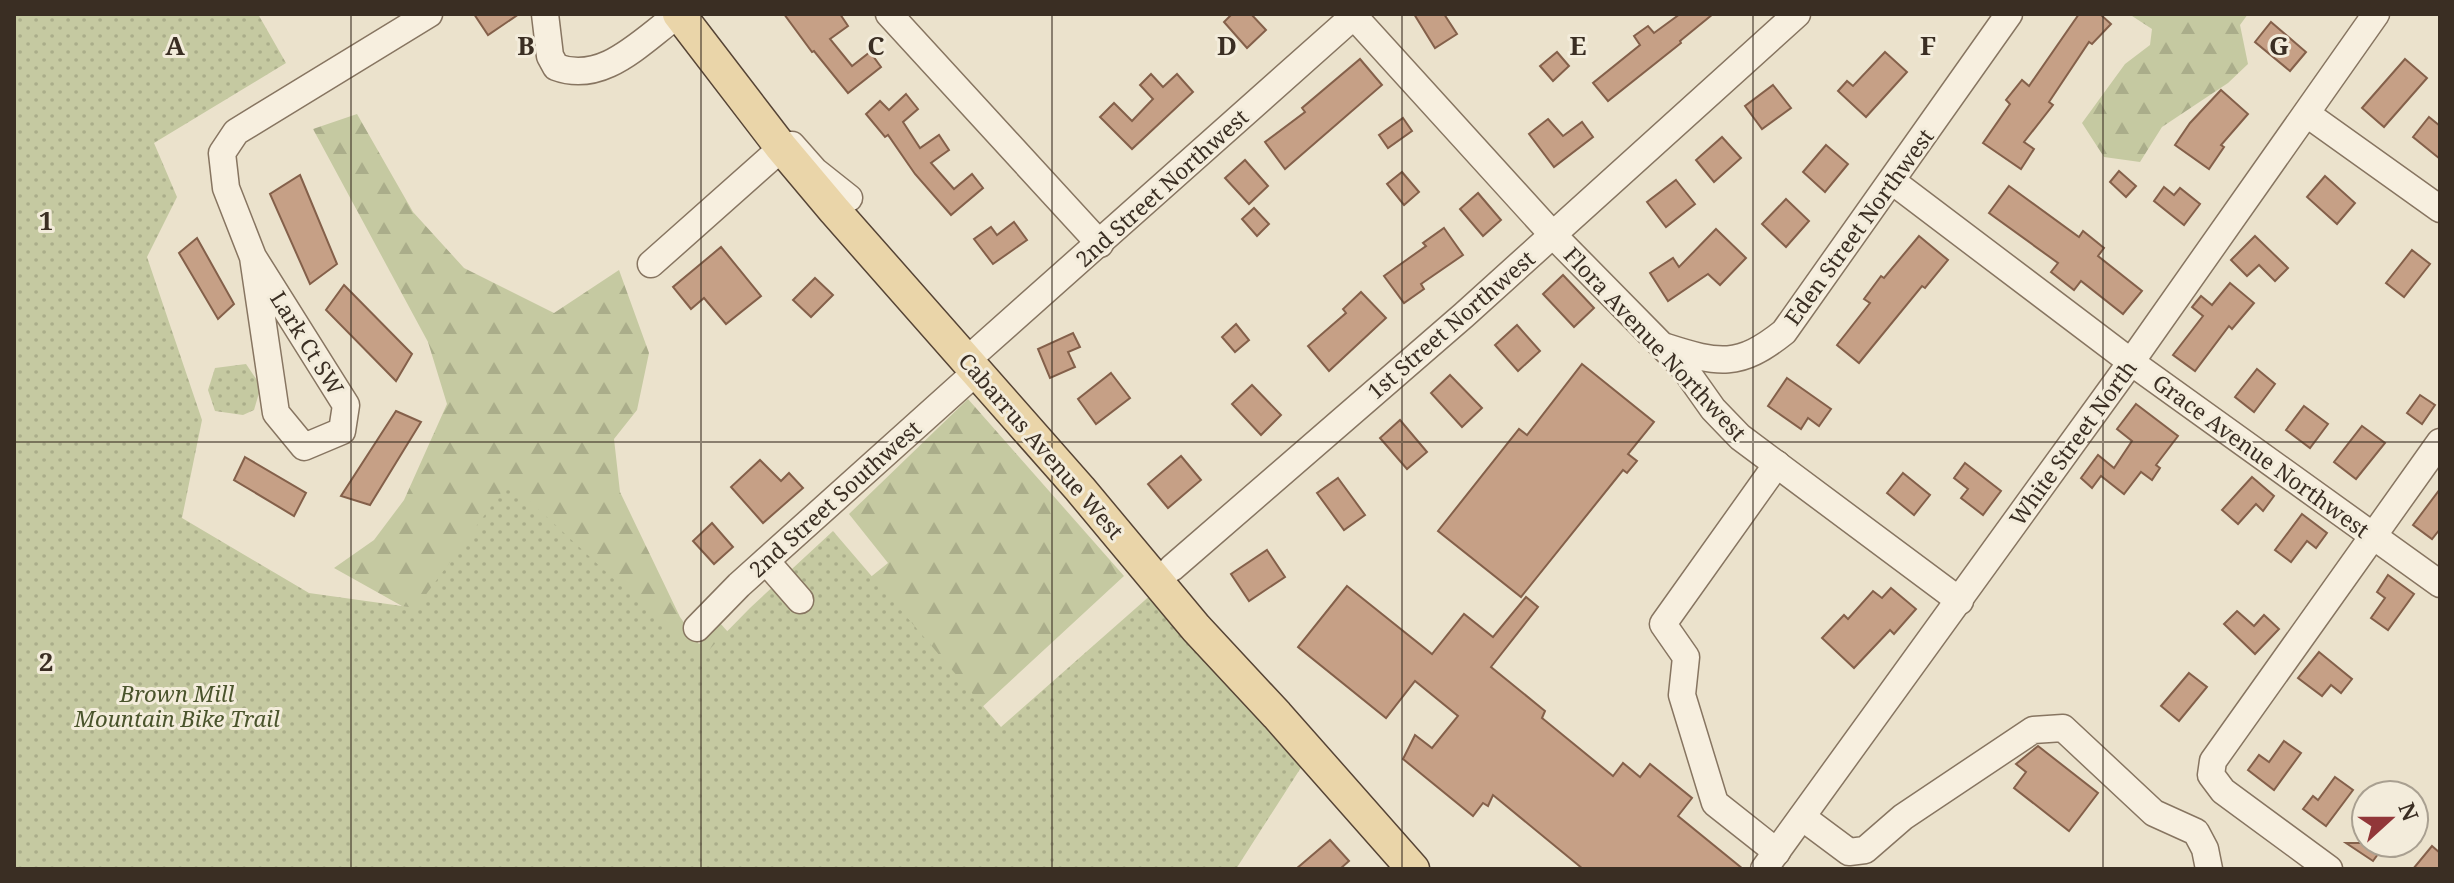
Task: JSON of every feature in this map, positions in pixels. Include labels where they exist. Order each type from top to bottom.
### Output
[{"type":"main road","name":"Cabarrus Avenue West","points":[[679,14],[781,147],[975,360],[1172,568],[1439,869]]},
{"type":"main road","name":"Cabarrus Avenue West","points":[[706,14],[776,109],[1080,489],[1196,628],[1277,715],[1403,865]]},
{"type":"street","name":"Lark Ct SW","points":[[253,257],[276,413],[304,447],[342,431],[346,405],[253,257],[226,188],[222,153],[236,132],[429,14]]},
{"type":"street","points":[[545,14],[550,56],[556,67],[584,72],[601,69],[679,14]]},
{"type":"street","name":"Eden Street Northwest","points":[[1696,369],[1761,350],[1784,332],[2009,14]]},
{"type":"street","name":"White Street North","points":[[1770,860],[1960,601],[2376,14]]},
{"type":"street","name":"Flora Avenue Northwest","points":[[1354,15],[1553,235],[1663,346],[1696,369],[1713,409],[1740,437],[1960,601]]},
{"type":"street","name":"2nd Street Northwest","points":[[975,360],[1354,15]]},
{"type":"street","points":[[902,18],[1100,244]]},
{"type":"street","name":"1st Street Northwest","points":[[1172,568],[1553,235],[1781,19]]},
{"type":"street","points":[[2307,114],[2440,209]]},
{"type":"street","points":[[651,264],[781,147],[792,145],[815,171],[849,198]]},
{"type":"street","name":"Grace Avenue Northwest","points":[[1892,181],[2131,362],[2440,584]]},
{"type":"street","name":"2nd Street Southwest","points":[[697,628],[975,360]]},
{"type":"street","points":[[2329,869],[2223,791],[2211,775],[2213,761],[2440,442]]},
{"type":"street","points":[[1770,860],[1715,803],[1682,695],[1686,657],[1663,624],[1777,464]]},
{"type":"street","points":[[766,561],[800,600]]},
{"type":"street","points":[[1802,817],[1849,852],[1865,850],[1903,817],[2033,730],[2063,728],[2154,813],[2196,832],[2205,849],[2209,869]]},
{"type":"green space","name":"Brown Mill Mountain Bike Trail","points":[[14,14],[258,14],[286,63],[154,143],[177,197],[147,257],[202,420],[182,518],[309,593],[416,608],[509,482],[700,659],[833,531],[1001,727],[1161,586],[1311,752],[1236,869],[14,869]]},
{"type":"green space","points":[[2129,14],[2248,14],[2240,25],[2248,64],[2228,83],[2162,127],[2140,162],[2104,157],[2082,123],[2125,64],[2150,45],[2152,29]]},
{"type":"green space","points":[[357,114],[413,212],[464,268],[554,313],[619,270],[649,353],[637,410],[614,439],[620,492],[680,617],[699,644],[720,623],[759,667],[888,563],[849,514],[968,399],[1124,576],[888,794],[486,653],[334,568],[374,540],[404,500],[447,404],[428,342],[313,129]]},
{"type":"green space","points":[[246,364],[261,386],[254,410],[243,415],[215,411],[208,390],[215,368]]},
{"type":"building","points":[[474,14],[519,14],[488,35]]},
{"type":"building","points":[[784,14],[840,14],[848,26],[830,39],[852,66],[870,52],[881,67],[848,93]]},
{"type":"building","points":[[1232,14],[1251,14],[1266,30],[1247,48],[1224,22]]},
{"type":"building","points":[[1414,14],[1444,14],[1457,34],[1435,48]]},
{"type":"building","points":[[1680,14],[1713,14],[1608,101],[1593,83],[1640,45],[1634,36],[1648,26],[1654,33]]},
{"type":"building","points":[[2079,14],[2100,14],[2111,24],[2092,44],[2089,42],[2049,102],[2053,105],[2024,142],[2034,149],[2021,169],[1983,143],[2010,104],[2006,100],[2022,80],[2029,86]]},
{"type":"building","points":[[2271,22],[2306,52],[2290,71],[2255,42]]},
{"type":"building","points":[[1557,52],[1569,66],[1553,81],[1540,66]]},
{"type":"building","points":[[1885,52],[1907,72],[1866,117],[1838,91],[1847,81],[1853,86]]},
{"type":"building","points":[[1360,59],[1382,85],[1285,169],[1265,142],[1305,112],[1302,108]]},
{"type":"building","points":[[2405,59],[2427,78],[2384,127],[2362,108]]},
{"type":"building","points":[[1151,74],[1163,87],[1177,74],[1193,92],[1132,149],[1100,117],[1114,103],[1132,121],[1153,99],[1140,85]]},
{"type":"building","points":[[1773,85],[1791,108],[1762,129],[1745,106]]},
{"type":"building","points":[[2221,90],[2248,114],[2221,145],[2224,147],[2209,169],[2175,145],[2190,123]]},
{"type":"building","points":[[906,94],[918,109],[903,122],[920,148],[939,135],[949,150],[931,163],[954,189],[972,174],[983,188],[951,215],[915,174],[888,135],[885,137],[866,114],[880,101],[889,110]]},
{"type":"building","points":[[2429,117],[2440,126],[2440,159],[2413,137]]},
{"type":"building","points":[[1403,118],[1412,131],[1388,148],[1379,135]]},
{"type":"building","points":[[1548,119],[1563,136],[1582,122],[1593,137],[1554,167],[1529,134]]},
{"type":"building","points":[[1722,137],[1741,158],[1714,182],[1696,160]]},
{"type":"building","points":[[1826,145],[1848,164],[1825,192],[1803,172]]},
{"type":"building","points":[[1245,160],[1268,186],[1249,204],[1225,178]]},
{"type":"building","points":[[2119,171],[2136,186],[2126,197],[2110,182]]},
{"type":"building","points":[[1402,172],[1419,192],[1404,205],[1387,184]]},
{"type":"building","points":[[300,175],[337,264],[310,284],[270,194]]},
{"type":"building","points":[[2325,176],[2355,203],[2337,224],[2307,197]]},
{"type":"building","points":[[1676,180],[1695,204],[1666,227],[1647,202]]},
{"type":"building","points":[[2009,186],[2079,237],[2083,231],[2104,248],[2098,256],[2142,291],[2123,314],[2081,281],[2074,290],[2051,272],[2058,263],[1989,213]]},
{"type":"building","points":[[2164,187],[2174,195],[2180,188],[2200,204],[2184,225],[2154,201]]},
{"type":"building","points":[[1478,193],[1501,220],[1483,236],[1460,209]]},
{"type":"building","points":[[1786,199],[1809,221],[1786,247],[1762,224]]},
{"type":"building","points":[[1254,208],[1269,224],[1257,236],[1242,219]]},
{"type":"building","points":[[1014,222],[1027,240],[993,264],[974,239],[991,227],[997,235]]},
{"type":"building","points":[[1444,228],[1463,255],[1421,284],[1424,289],[1404,303],[1384,276],[1426,246],[1423,243]]},
{"type":"building","points":[[1716,229],[1746,258],[1720,285],[1708,274],[1668,301],[1650,273],[1673,258],[1679,267]]},
{"type":"building","points":[[1919,236],[1948,260],[1925,288],[1922,286],[1859,363],[1837,345],[1870,303],[1864,299],[1881,276],[1884,278]]},
{"type":"building","points":[[2255,236],[2288,268],[2275,281],[2259,265],[2247,276],[2231,260]]},
{"type":"building","points":[[197,238],[234,304],[218,319],[179,253]]},
{"type":"building","points":[[721,247],[761,296],[726,324],[704,298],[691,309],[673,287]]},
{"type":"building","points":[[2412,250],[2430,264],[2404,297],[2386,283]]},
{"type":"building","points":[[1563,275],[1594,308],[1574,327],[1543,294]]},
{"type":"building","points":[[815,278],[833,295],[811,317],[793,300]]},
{"type":"building","points":[[2230,283],[2254,303],[2232,329],[2229,326],[2195,371],[2173,355],[2203,316],[2192,307],[2201,296],[2212,305]]},
{"type":"building","points":[[344,285],[412,354],[396,381],[326,310]]},
{"type":"building","points":[[1361,292],[1386,318],[1329,371],[1308,346],[1346,313],[1343,309]]},
{"type":"building","points":[[1236,324],[1249,340],[1235,352],[1222,337]]},
{"type":"building","points":[[1517,325],[1540,351],[1518,371],[1495,345]]},
{"type":"building","points":[[1073,333],[1080,347],[1068,352],[1075,367],[1050,378],[1038,349]]},
{"type":"building","points":[[1582,364],[1654,422],[1628,454],[1637,461],[1627,473],[1623,470],[1521,597],[1438,531],[1519,429],[1527,435]]},
{"type":"building","points":[[2257,369],[2275,384],[2254,412],[2235,397]]},
{"type":"building","points":[[1111,373],[1130,398],[1096,424],[1078,399]]},
{"type":"building","points":[[1450,375],[1482,408],[1462,427],[1431,393]]},
{"type":"building","points":[[1787,378],[1831,409],[1819,426],[1808,418],[1801,429],[1768,406]]},
{"type":"building","points":[[1252,385],[1281,415],[1261,435],[1232,404]]},
{"type":"building","points":[[2420,395],[2435,405],[2422,424],[2407,413]]},
{"type":"building","points":[[2136,404],[2178,436],[2156,465],[2160,468],[2152,480],[2141,472],[2124,494],[2101,476],[2092,488],[2081,478],[2098,455],[2114,468],[2132,441],[2117,429]]},
{"type":"building","points":[[2304,406],[2328,424],[2310,448],[2286,430]]},
{"type":"building","points":[[396,411],[421,422],[370,505],[341,496]]},
{"type":"building","points":[[1400,420],[1427,452],[1407,469],[1380,438]]},
{"type":"building","points":[[2362,426],[2385,443],[2356,479],[2334,462]]},
{"type":"building","points":[[1181,456],[1201,480],[1168,508],[1148,484]]},
{"type":"building","points":[[245,457],[306,493],[294,516],[234,480]]},
{"type":"building","points":[[760,460],[781,481],[789,473],[803,488],[763,523],[731,487]]},
{"type":"building","points":[[1965,463],[2001,491],[1983,515],[1961,498],[1968,489],[1954,478]]},
{"type":"building","points":[[1903,473],[1930,495],[1914,515],[1887,493]]},
{"type":"building","points":[[2252,477],[2274,496],[2263,511],[2256,504],[2238,524],[2222,510]]},
{"type":"building","points":[[1338,478],[1365,515],[1344,530],[1317,493]]},
{"type":"building","points":[[2440,489],[2440,529],[2432,539],[2413,525]]},
{"type":"building","points":[[2302,514],[2327,533],[2316,548],[2307,541],[2291,562],[2275,550]]},
{"type":"building","points":[[712,523],[733,547],[714,564],[693,541]]},
{"type":"building","points":[[1267,550],[1285,577],[1249,601],[1231,574]]},
{"type":"building","points":[[2388,575],[2414,594],[2388,630],[2371,618],[2385,598],[2377,592]]},
{"type":"building","points":[[1347,586],[1432,654],[1464,614],[1493,637],[1526,597],[1538,607],[1491,667],[1545,711],[1542,718],[1613,776],[1623,763],[1640,777],[1650,764],[1692,798],[1678,816],[1743,869],[1583,869],[1493,795],[1488,806],[1483,803],[1473,816],[1403,759],[1415,735],[1432,748],[1458,716],[1415,681],[1386,718],[1298,647]]},
{"type":"building","points":[[1891,588],[1916,609],[1894,634],[1890,630],[1854,668],[1822,638],[1844,615],[1848,619],[1873,591],[1882,598]]},
{"type":"building","points":[[2237,611],[2254,626],[2264,615],[2279,629],[2255,654],[2224,624]]},
{"type":"building","points":[[2319,652],[2352,679],[2341,693],[2331,685],[2322,696],[2298,678]]},
{"type":"building","points":[[2189,673],[2207,687],[2179,721],[2161,706]]},
{"type":"building","points":[[2284,741],[2301,753],[2274,790],[2248,770],[2259,755],[2269,762]]},
{"type":"building","points":[[2038,746],[2098,793],[2069,831],[2014,788],[2026,772],[2016,764]]},
{"type":"building","points":[[2335,777],[2350,788],[2350,794],[2326,826],[2303,809],[2313,796],[2318,800]]},
{"type":"building","points":[[1330,840],[1349,861],[1340,869],[1296,869]]},
{"type":"building","points":[[2432,846],[2440,853],[2440,869],[2413,869],[2421,859],[2430,859]]}]
